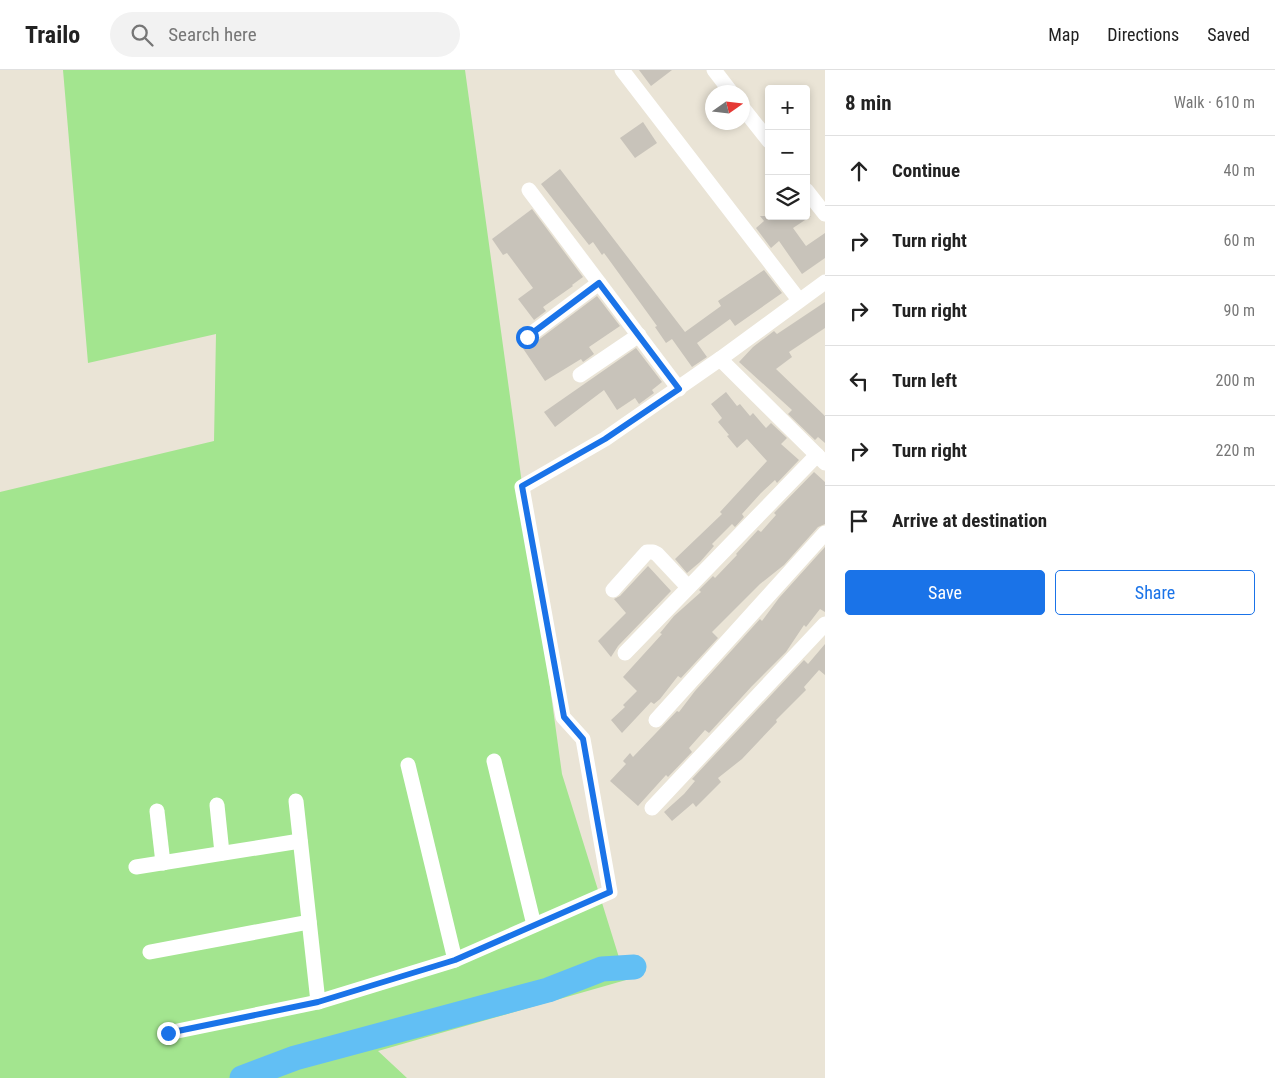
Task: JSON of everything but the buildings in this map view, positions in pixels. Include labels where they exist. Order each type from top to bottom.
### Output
[{"type":"street","points":[[622,70],[799,300]]},
{"type":"street","points":[[714,70],[726,85]]},
{"type":"street","points":[[750,117],[765,137]]},
{"type":"street","points":[[529,190],[679,389]]},
{"type":"street","points":[[810,195],[825,214]]},
{"type":"street","points":[[168,1033],[318,1002],[455,960],[610,892],[583,739],[564,717],[522,486],[605,439],[679,389],[825,282]]},
{"type":"street","points":[[527,337],[599,283]]},
{"type":"street","points":[[580,375],[638,335]]},
{"type":"street","points":[[625,653],[688,587],[821,459],[720,359]]},
{"type":"street","points":[[656,720],[825,532]]},
{"type":"street","points":[[613,590],[647,552],[657,554],[688,587]]},
{"type":"street","points":[[652,808],[825,624]]},
{"type":"street","points":[[494,761],[534,925]]},
{"type":"street","points":[[408,764],[455,960]]},
{"type":"street","points":[[296,801],[318,1002]]},
{"type":"street","points":[[217,805],[222,853]]},
{"type":"street","points":[[157,811],[163,863]]},
{"type":"street","points":[[136,867],[300,841]]},
{"type":"street","points":[[150,952],[309,922]]},
{"type":"green space","points":[[63,70],[465,70],[562,774],[626,980],[378,1051],[407,1078],[0,1078],[0,492],[214,441],[216,334],[88,363]]},
{"type":"waterway","points":[[242,1078],[295,1058],[548,990],[602,969],[634,967]]},
{"type":"route","points":[[168,1033],[318,1002],[455,960],[610,892],[583,739],[564,717],[522,486],[605,439],[679,389],[599,283],[527,337]]}]
